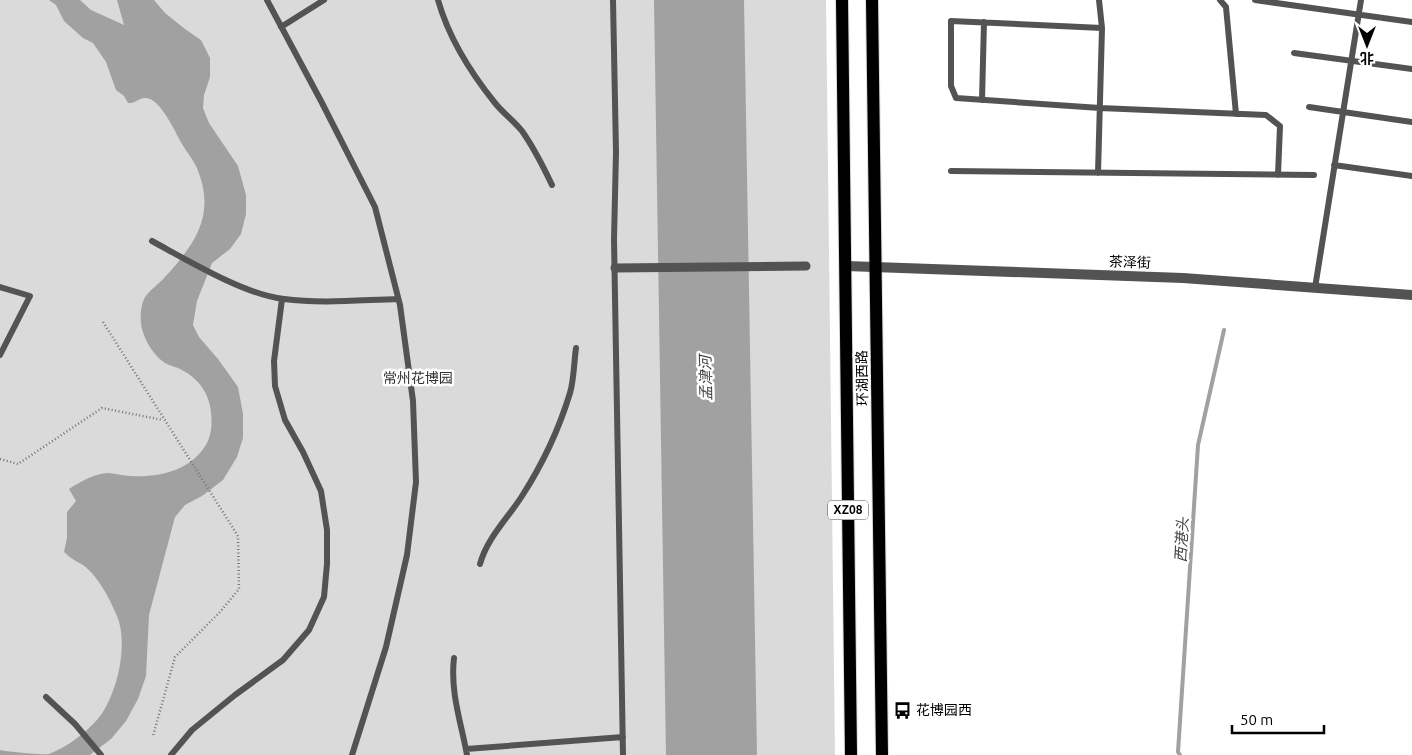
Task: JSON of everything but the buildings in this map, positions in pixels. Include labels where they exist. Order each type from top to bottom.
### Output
[{"type":"main road","name":"环湖西路","points":[[842,0],[851,755]]},
{"type":"main road","name":"环湖西路","points":[[872,0],[882,755]]},
{"type":"street","points":[[615,268],[806,266]]},
{"type":"street","name":"茶泽街","points":[[846,266],[1183,278],[1412,295]]},
{"type":"lane","points":[[267,0],[322,102],[375,207],[398,299],[413,401],[416,482],[407,555],[386,647],[352,755]]},
{"type":"lane","points":[[281,27],[324,0]]},
{"type":"lane","points":[[438,0],[443,18],[456,48],[497,105],[521,130],[539,157],[552,185]]},
{"type":"lane","points":[[613,0],[616,152],[615,268],[623,755]]},
{"type":"lane","points":[[1098,173],[1102,28],[1099,0]]},
{"type":"lane","points":[[1220,0],[1226,7],[1236,114]]},
{"type":"lane","points":[[1255,0],[1412,22]]},
{"type":"lane","points":[[1315,288],[1361,0]]},
{"type":"lane","points":[[1102,28],[951,20],[951,86],[956,98],[1100,108],[1266,115],[1280,126],[1278,175]]},
{"type":"lane","points":[[982,100],[984,22]]},
{"type":"lane","points":[[1294,53],[1412,69]]},
{"type":"lane","points":[[1310,107],[1412,122]]},
{"type":"lane","points":[[1334,165],[1412,176]]},
{"type":"lane","points":[[951,171],[1314,175]]},
{"type":"lane","points":[[152,241],[224,279],[254,291],[282,299],[334,301],[398,299]]},
{"type":"lane","points":[[0,287],[30,296],[0,355]]},
{"type":"lane","points":[[170,755],[192,730],[283,660],[309,630],[324,597],[326,530],[321,490],[285,420],[275,386],[274,361],[282,299]]},
{"type":"lane","points":[[480,564],[482,555],[490,540],[511,514],[534,477],[557,431],[570,391],[576,348]]},
{"type":"lane","points":[[454,658],[452,676],[454,699],[466,752],[623,737]]},
{"type":"lane","points":[[46,697],[75,724],[102,755]]},
{"type":"path","points":[[103,322],[238,536],[239,589],[220,612],[175,657],[153,736]]},
{"type":"path","points":[[0,459],[18,464],[102,408],[164,420]]},
{"type":"green space","name":"常州花博园","points":[[0,0],[826,0],[835,755],[0,755]]},
{"type":"water","points":[[49,0],[80,0],[91,10],[124,25],[117,0],[154,0],[165,13],[201,40],[210,58],[210,77],[204,95],[203,108],[209,123],[238,166],[246,195],[246,214],[241,234],[230,249],[212,263],[197,301],[193,325],[199,337],[238,387],[243,414],[243,438],[237,457],[223,480],[202,496],[185,505],[175,517],[149,615],[146,676],[138,699],[126,721],[111,739],[90,755],[0,755],[0,750],[49,754],[75,740],[96,721],[103,711],[110,699],[119,670],[122,641],[114,609],[94,575],[64,552],[67,538],[67,512],[76,501],[69,489],[87,479],[102,474],[141,476],[175,470],[194,459],[202,451],[208,441],[211,426],[210,405],[202,387],[188,374],[165,363],[157,356],[145,338],[141,322],[144,299],[186,252],[200,227],[204,213],[204,199],[202,183],[196,166],[156,103],[151,99],[145,98],[128,103],[124,96],[116,90],[106,62],[93,43],[83,38],[64,21],[56,5]]},
{"type":"water","name":"孟津河","points":[[654,0],[744,0],[757,755],[666,755]]},
{"type":"waterway","name":"西港头","points":[[1180,755],[1178,752],[1198,445],[1224,330]]},
{"type":"place","name":"花博园西","points":[[902,710]]}]
